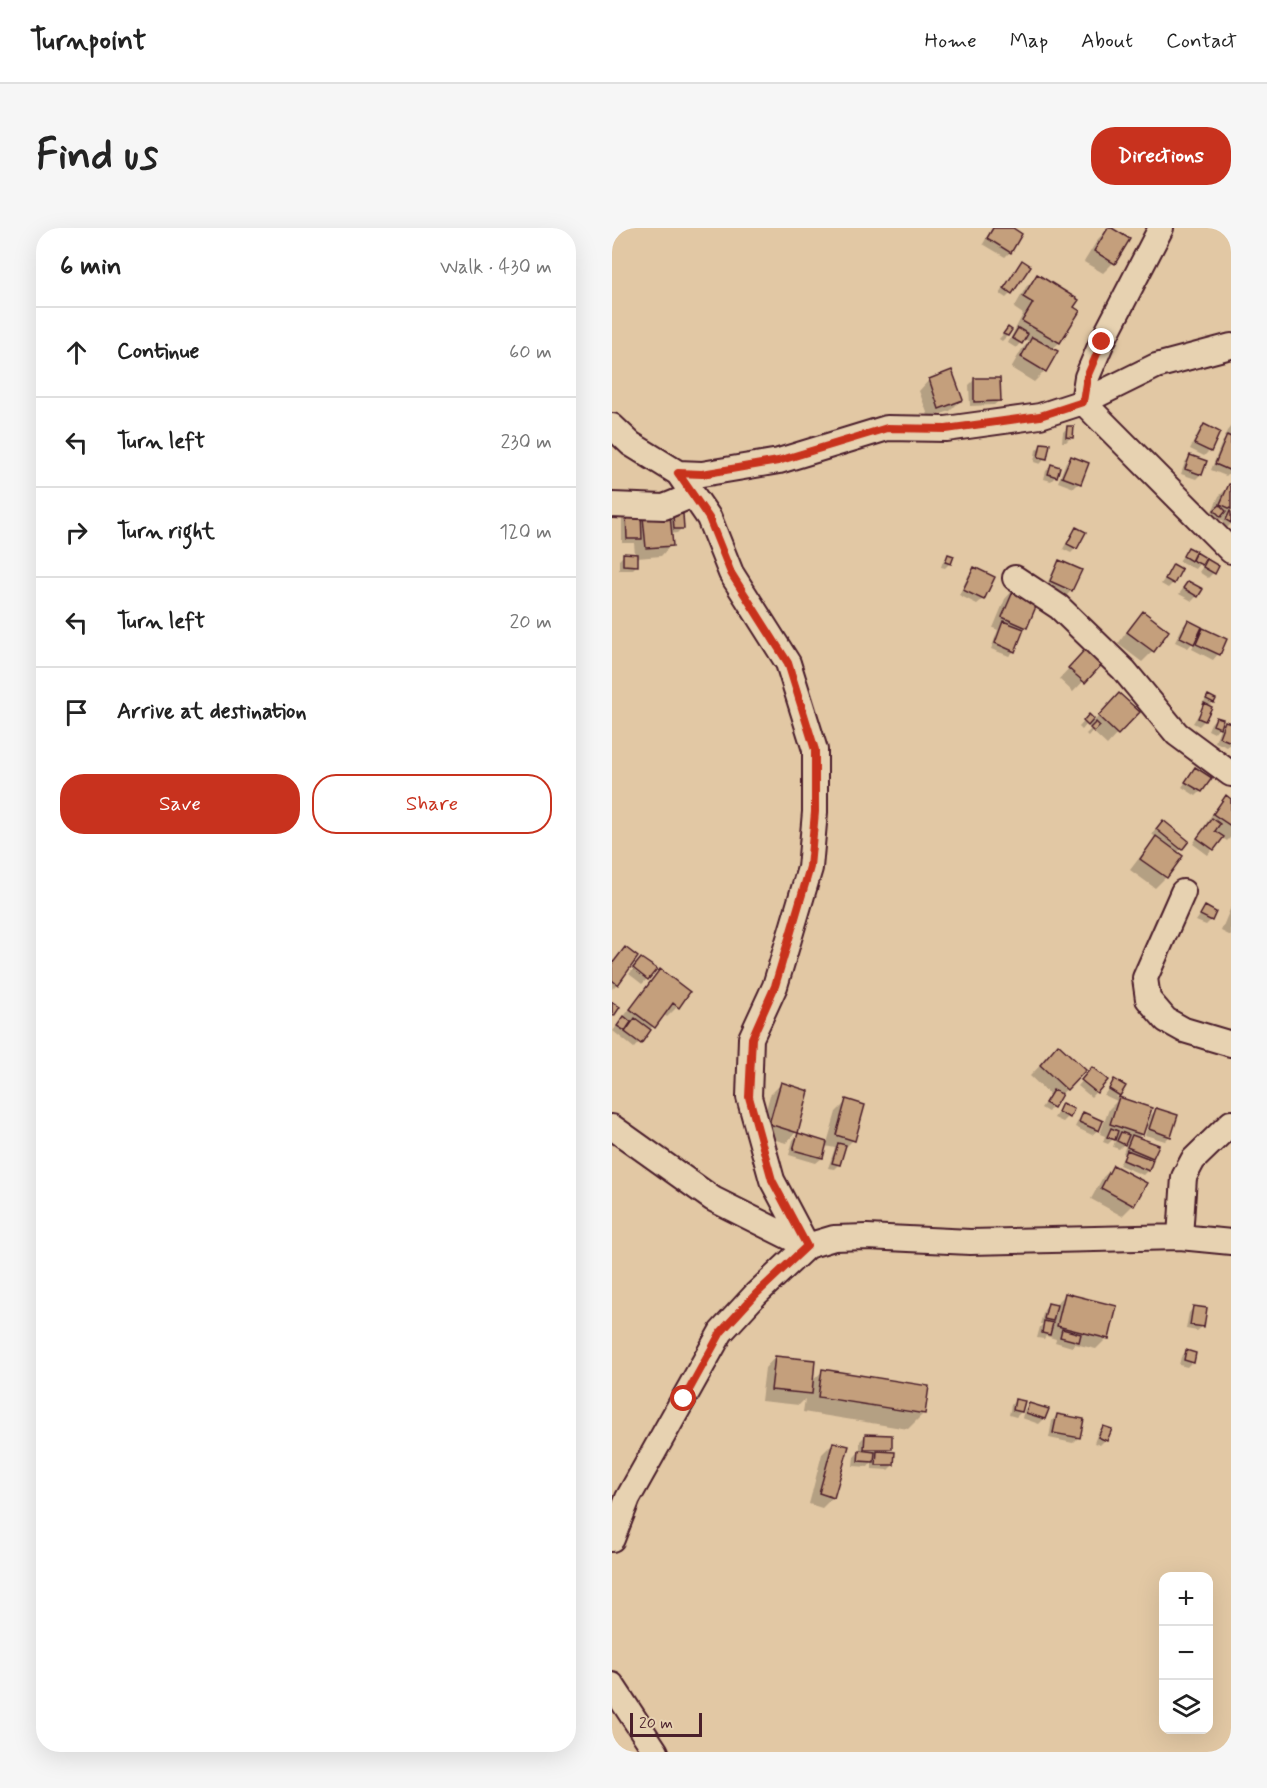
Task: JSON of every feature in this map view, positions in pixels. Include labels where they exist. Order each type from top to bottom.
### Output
[{"type":"street","points":[[1083,402],[1087,377],[1102,342],[1161,228]]},
{"type":"street","points":[[678,473],[702,474],[778,461],[887,428],[946,429],[1040,416],[1083,402],[1156,366],[1231,346]]},
{"type":"street","points":[[1083,402],[1231,551]]},
{"type":"street","points":[[612,426],[631,444],[678,473],[709,518],[731,573],[788,663],[815,750],[815,812],[810,867],[775,986],[752,1038],[749,1097],[772,1180],[807,1246]]},
{"type":"street","points":[[612,505],[664,507],[693,495]]},
{"type":"street","points":[[1015,578],[1059,607],[1124,670],[1177,734],[1231,774]]},
{"type":"street","points":[[1183,892],[1145,978],[1148,999],[1166,1020],[1184,1030],[1231,1044]]},
{"type":"street","points":[[1180,1237],[1184,1177],[1193,1160],[1231,1123]]},
{"type":"street","points":[[612,1127],[713,1198],[807,1246]]},
{"type":"street","points":[[612,1539],[628,1498],[721,1332],[756,1294],[807,1246],[834,1238],[970,1242],[1180,1237],[1231,1242]]},
{"type":"street","points":[[612,1685],[656,1752]]},
{"type":"building","points":[[993,228],[1013,228],[1022,234],[1011,253],[987,238]]},
{"type":"building","points":[[1108,228],[1130,239],[1115,264],[1094,251]]},
{"type":"building","points":[[1022,260],[1031,266],[1012,294],[1004,288]]},
{"type":"building","points":[[1037,274],[1079,300],[1074,307],[1080,311],[1060,343],[1022,321],[1033,303],[1023,297]]},
{"type":"building","points":[[1008,327],[1012,330],[1008,336],[1003,334]]},
{"type":"building","points":[[1018,328],[1028,334],[1022,344],[1012,338]]},
{"type":"building","points":[[1032,337],[1058,351],[1046,372],[1021,357]]},
{"type":"building","points":[[952,370],[963,400],[939,409],[929,379]]},
{"type":"building","points":[[974,378],[1000,378],[1001,401],[974,402]]},
{"type":"building","points":[[1204,424],[1220,432],[1211,452],[1194,444]]},
{"type":"building","points":[[1067,426],[1074,426],[1073,438],[1066,437]]},
{"type":"building","points":[[1227,435],[1231,437],[1231,471],[1215,464]]},
{"type":"building","points":[[1041,443],[1050,444],[1047,459],[1038,457]]},
{"type":"building","points":[[1190,455],[1207,461],[1202,475],[1185,469]]},
{"type":"building","points":[[1071,456],[1089,463],[1081,484],[1062,477]]},
{"type":"building","points":[[1051,464],[1060,467],[1057,477],[1048,474]]},
{"type":"building","points":[[1231,484],[1231,509],[1220,504]]},
{"type":"building","points":[[1220,505],[1226,511],[1221,517],[1214,510]]},
{"type":"building","points":[[641,512],[642,539],[627,539],[626,513]]},
{"type":"building","points":[[1231,512],[1231,523],[1226,520]]},
{"type":"building","points":[[683,514],[684,529],[674,529],[673,515]]},
{"type":"building","points":[[670,515],[673,546],[646,548],[643,517]]},
{"type":"building","points":[[1076,527],[1086,532],[1077,549],[1067,544]]},
{"type":"building","points":[[1188,547],[1196,551],[1191,561],[1183,556]]},
{"type":"building","points":[[1196,552],[1206,558],[1202,565],[1192,560]]},
{"type":"building","points":[[623,553],[638,554],[638,566],[623,565]]},
{"type":"building","points":[[948,554],[954,556],[951,564],[945,562]]},
{"type":"building","points":[[1207,559],[1219,566],[1215,574],[1203,567]]},
{"type":"building","points":[[1059,560],[1082,570],[1072,591],[1050,581]]},
{"type":"building","points":[[1173,564],[1182,569],[1174,584],[1165,579]]},
{"type":"building","points":[[974,567],[995,577],[984,600],[963,590]]},
{"type":"building","points":[[1188,581],[1203,589],[1198,597],[1183,588]]},
{"type":"building","points":[[1015,587],[1040,597],[1027,628],[1002,617]]},
{"type":"building","points":[[1143,611],[1169,631],[1154,652],[1127,632]]},
{"type":"building","points":[[1188,620],[1202,627],[1194,644],[1180,637]]},
{"type":"building","points":[[1003,621],[1024,629],[1015,652],[995,643]]},
{"type":"building","points":[[1203,628],[1227,639],[1220,655],[1196,644]]},
{"type":"building","points":[[1090,644],[1106,660],[1085,683],[1068,668]]},
{"type":"building","points":[[1119,693],[1140,712],[1118,735],[1098,716]]},
{"type":"building","points":[[1208,695],[1216,699],[1214,703],[1206,699]]},
{"type":"building","points":[[1204,703],[1212,707],[1205,721],[1198,718]]},
{"type":"building","points":[[1089,714],[1094,719],[1088,726],[1083,721]]},
{"type":"building","points":[[1216,717],[1223,719],[1220,728],[1213,725]]},
{"type":"building","points":[[1225,721],[1231,723],[1231,742],[1219,737]]},
{"type":"building","points":[[1096,722],[1100,726],[1094,732],[1090,728]]},
{"type":"building","points":[[1195,767],[1212,778],[1202,792],[1185,782]]},
{"type":"building","points":[[1226,795],[1231,799],[1231,826],[1213,814]]},
{"type":"building","points":[[1212,818],[1220,824],[1215,831],[1224,837],[1214,850],[1197,838]]},
{"type":"building","points":[[1163,820],[1189,841],[1182,850],[1156,829]]},
{"type":"building","points":[[1156,836],[1183,856],[1167,878],[1140,859]]},
{"type":"building","points":[[1205,906],[1216,912],[1212,921],[1200,915]]},
{"type":"building","points":[[625,947],[638,957],[618,985],[612,980],[612,964]]},
{"type":"building","points":[[641,958],[657,969],[648,980],[633,968]]},
{"type":"building","points":[[660,969],[690,992],[679,1008],[673,1003],[655,1028],[630,1009]]},
{"type":"building","points":[[612,1002],[620,1007],[614,1016],[612,1015]]},
{"type":"building","points":[[624,1016],[631,1022],[625,1031],[617,1026]]},
{"type":"building","points":[[635,1018],[651,1030],[641,1044],[625,1032]]},
{"type":"building","points":[[1058,1044],[1086,1070],[1067,1090],[1040,1065]]},
{"type":"building","points":[[1092,1067],[1108,1080],[1097,1093],[1081,1080]]},
{"type":"building","points":[[1114,1079],[1126,1086],[1120,1096],[1109,1089]]},
{"type":"building","points":[[781,1082],[809,1091],[798,1133],[769,1124]]},
{"type":"building","points":[[1053,1090],[1062,1094],[1054,1108],[1045,1103]]},
{"type":"building","points":[[1119,1097],[1152,1108],[1143,1135],[1110,1124]]},
{"type":"building","points":[[846,1099],[865,1105],[855,1141],[836,1135]]},
{"type":"building","points":[[1062,1103],[1074,1109],[1070,1118],[1058,1112]]},
{"type":"building","points":[[1156,1108],[1178,1115],[1171,1137],[1149,1129]]},
{"type":"building","points":[[1083,1112],[1103,1121],[1099,1131],[1079,1122]]},
{"type":"building","points":[[1111,1128],[1118,1131],[1115,1140],[1107,1137]]},
{"type":"building","points":[[1121,1132],[1129,1135],[1125,1145],[1117,1141]]},
{"type":"building","points":[[798,1133],[827,1142],[823,1158],[793,1150]]},
{"type":"building","points":[[1132,1135],[1159,1145],[1153,1158],[1127,1147]]},
{"type":"building","points":[[838,1143],[846,1145],[840,1165],[832,1163]]},
{"type":"building","points":[[1127,1150],[1153,1160],[1149,1171],[1123,1160]]},
{"type":"building","points":[[1113,1165],[1147,1183],[1134,1206],[1101,1188]]},
{"type":"building","points":[[1065,1293],[1117,1306],[1109,1339],[1057,1326]]},
{"type":"building","points":[[1048,1303],[1057,1305],[1053,1321],[1044,1319]]},
{"type":"building","points":[[1193,1306],[1207,1308],[1204,1327],[1190,1325]]},
{"type":"building","points":[[1044,1321],[1053,1323],[1050,1335],[1042,1333]]},
{"type":"building","points":[[1062,1329],[1081,1334],[1079,1342],[1060,1337]]},
{"type":"building","points":[[1186,1350],[1196,1353],[1194,1363],[1184,1360]]},
{"type":"building","points":[[775,1356],[815,1360],[812,1394],[771,1390]]},
{"type":"building","points":[[822,1369],[929,1386],[925,1414],[818,1397]]},
{"type":"building","points":[[1015,1399],[1025,1401],[1022,1412],[1013,1410]]},
{"type":"building","points":[[1029,1403],[1049,1409],[1045,1419],[1026,1413]]},
{"type":"building","points":[[1057,1414],[1084,1419],[1080,1438],[1053,1433]]},
{"type":"building","points":[[1103,1426],[1112,1429],[1107,1441],[1098,1437]]},
{"type":"building","points":[[865,1434],[892,1435],[892,1449],[864,1449]]},
{"type":"building","points":[[833,1442],[849,1446],[834,1498],[819,1493]]},
{"type":"building","points":[[859,1450],[875,1452],[874,1462],[858,1461]]},
{"type":"building","points":[[877,1451],[895,1452],[894,1465],[876,1465]]},
{"type":"route","points":[[684,1399],[721,1332],[756,1294],[807,1246],[772,1180],[749,1097],[752,1038],[775,986],[810,867],[815,812],[815,750],[788,663],[731,573],[709,518],[678,473],[702,474],[778,461],[887,428],[946,429],[1040,416],[1083,402],[1087,377],[1102,342]]}]
